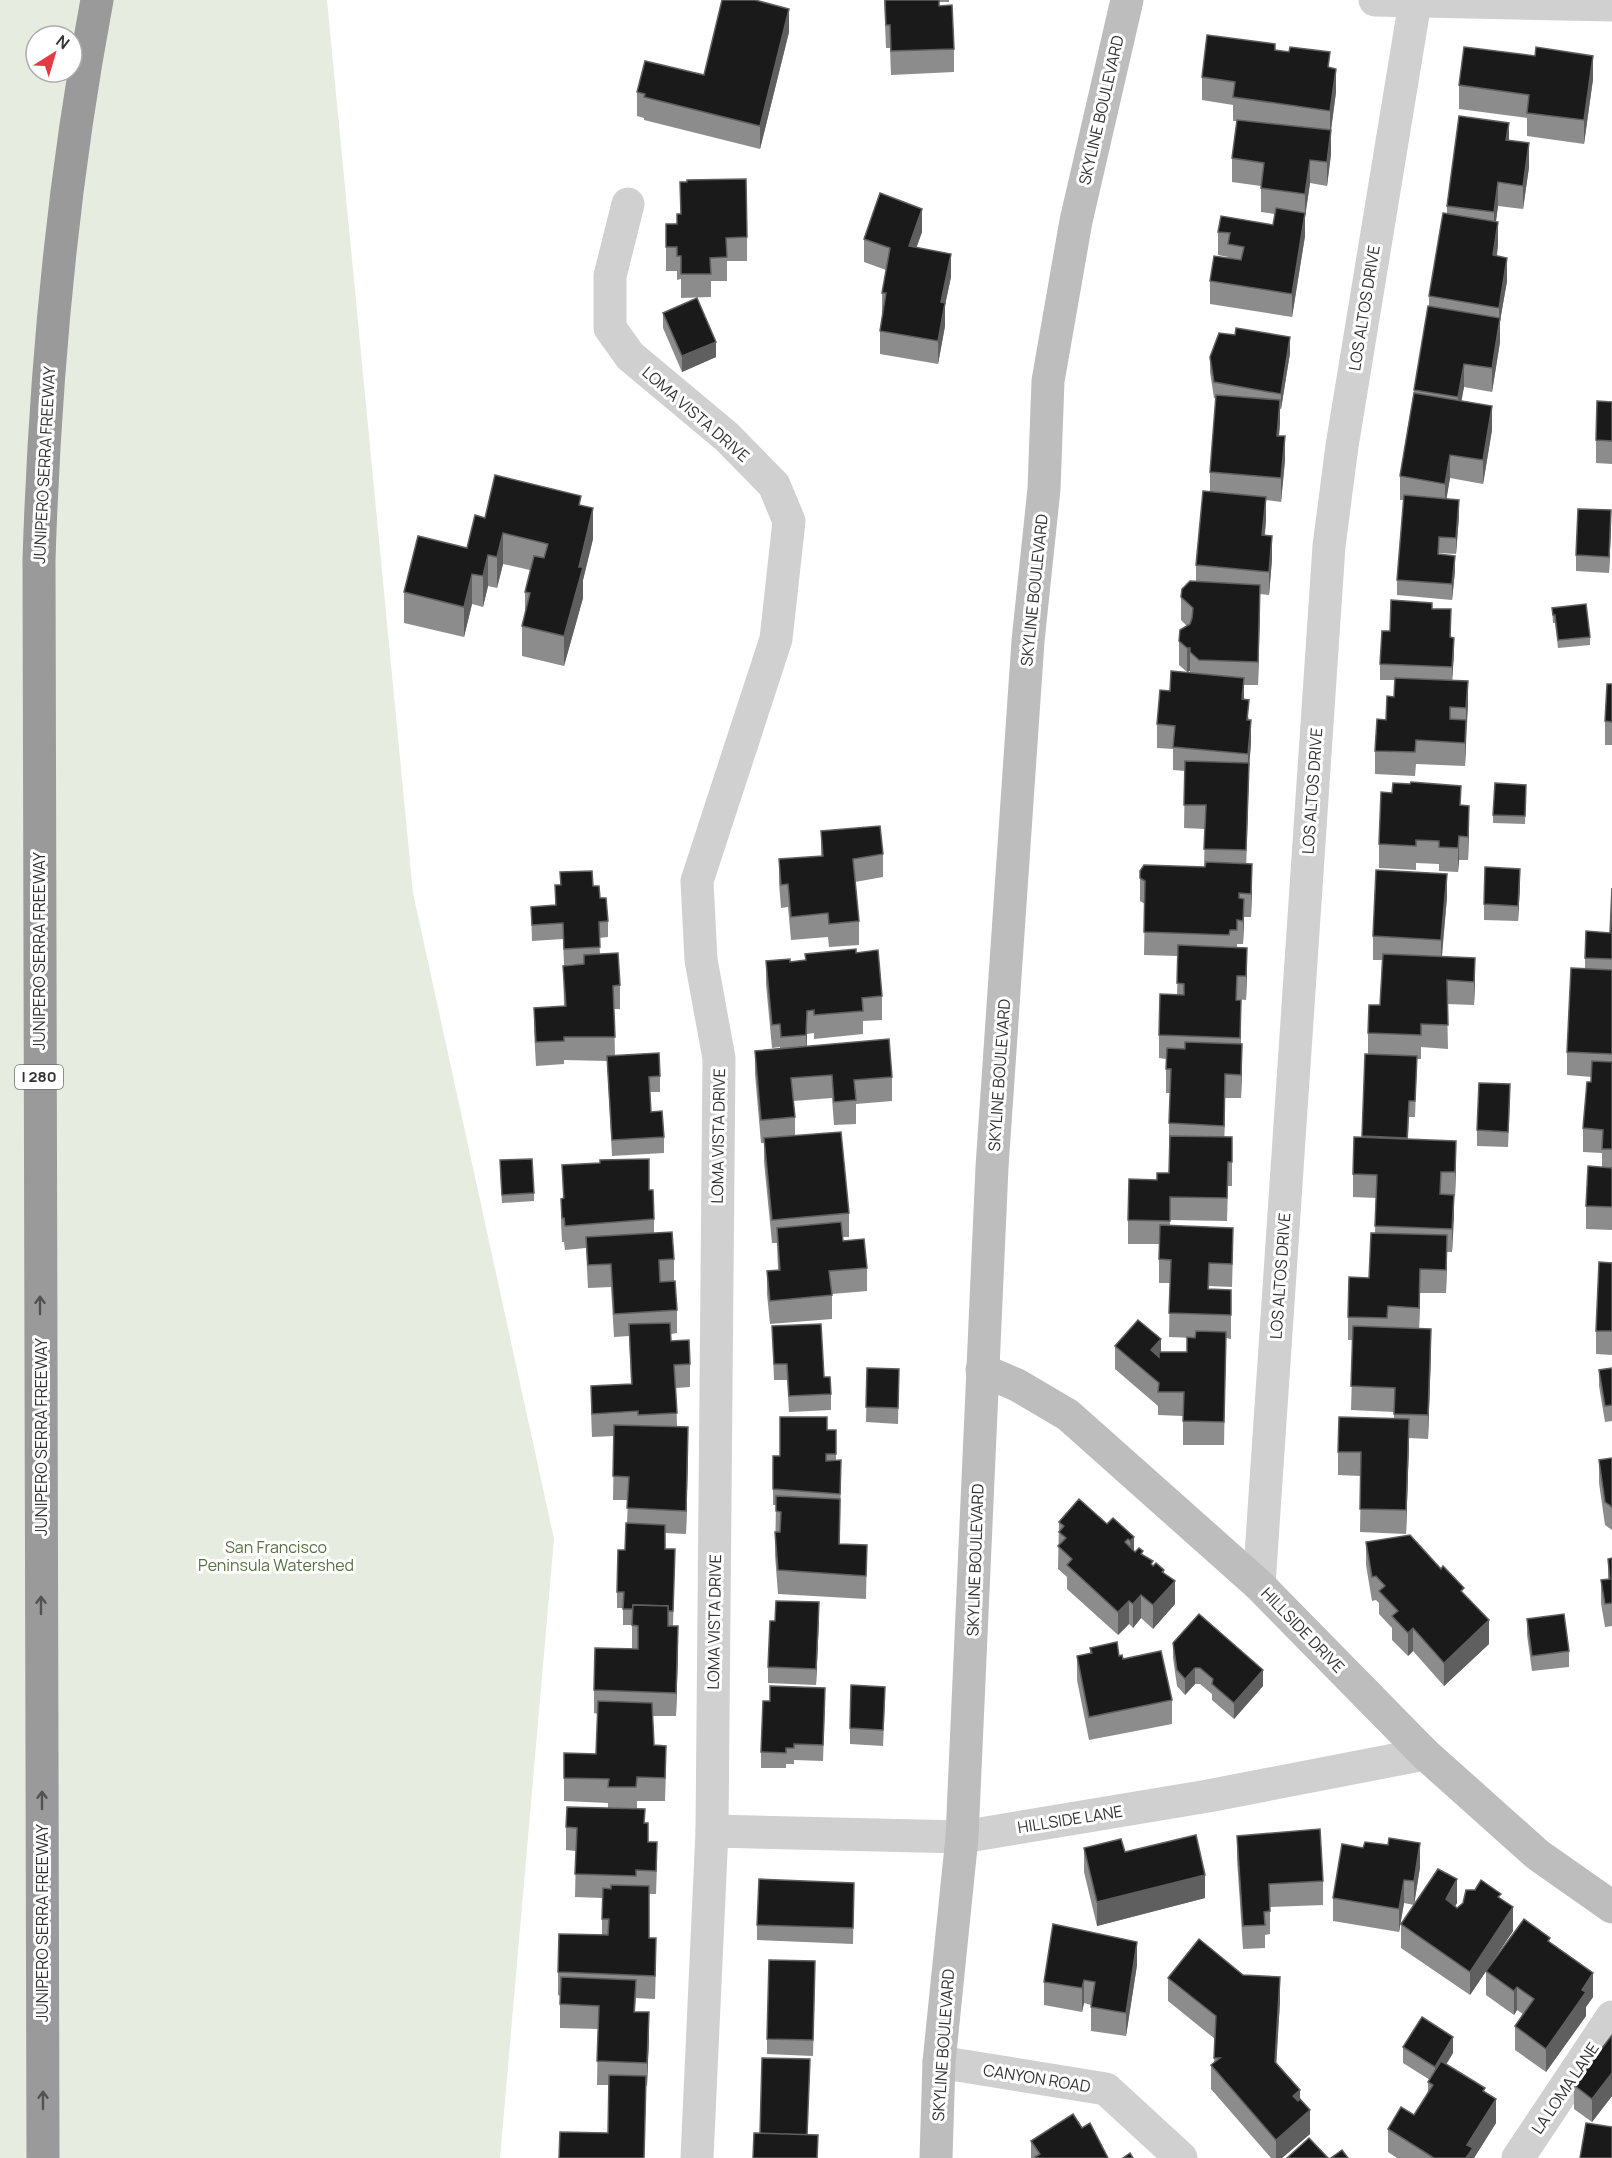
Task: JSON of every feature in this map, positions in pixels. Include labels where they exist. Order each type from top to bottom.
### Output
[{"type":"highway","name":"JUNIPERO SERRA FREEWAY","points":[[43,2158],[39,560],[45,421],[56,284],[73,147],[97,0]]},
{"type":"main road","name":"SKYLINE BOULEVARD","points":[[936,2158],[939,2062],[962,1837],[992,1167],[1018,778],[1044,489],[1048,381],[1076,221],[1126,0]]},
{"type":"main road","name":"HILLSIDE DRIVE","points":[[982,1370],[1017,1385],[1068,1415],[1259,1585],[1425,1754],[1538,1854],[1612,1907]]},
{"type":"street","points":[[1375,0],[1612,4]]},
{"type":"street","name":"LOS ALTOS DRIVE","points":[[1259,1585],[1329,546],[1342,446],[1415,2]]},
{"type":"street","name":"LOMA VISTA DRIVE","points":[[628,204],[610,276],[610,328],[630,356],[727,437],[774,485],[789,520],[776,639],[697,881],[701,960],[719,1058],[712,1831],[697,2158]]},
{"type":"street","name":"HILLSIDE LANE","points":[[712,1831],[962,1837],[1208,1796],[1425,1754]]},
{"type":"street","name":"LA LOMA LANE","points":[[1518,2158],[1612,2017]]},
{"type":"street","name":"CANYON ROAD","points":[[939,2062],[1106,2089],[1181,2158]]},
{"type":"green space","name":"San Francisco Peninsula Watershed","points":[[0,0],[327,0],[413,893],[554,1539],[500,2158],[0,2158]]},
{"type":"building","points":[[722,0],[755,0],[789,9],[760,126],[644,97],[645,94],[637,92],[645,61],[704,75]]},
{"type":"building","points":[[885,0],[939,0],[939,6],[952,5],[954,49],[891,51],[890,25],[886,25]]},
{"type":"building","points":[[1207,35],[1275,44],[1275,50],[1289,52],[1290,47],[1330,52],[1328,67],[1336,69],[1330,111],[1233,97],[1235,82],[1202,77]]},
{"type":"building","points":[[1464,47],[1535,56],[1536,47],[1593,56],[1584,120],[1527,113],[1529,95],[1459,85]]},
{"type":"building","points":[[1459,116],[1509,123],[1506,140],[1529,143],[1523,186],[1498,182],[1494,212],[1447,206]]},
{"type":"building","points":[[1237,120],[1331,130],[1327,162],[1310,160],[1305,194],[1261,188],[1264,163],[1232,158]]},
{"type":"building","points":[[746,179],[747,237],[726,238],[727,257],[710,258],[711,274],[681,274],[681,256],[677,256],[677,247],[666,247],[666,224],[677,224],[677,214],[681,214],[680,182]]},
{"type":"building","points":[[880,193],[922,209],[909,246],[951,254],[941,302],[945,303],[938,341],[880,331],[886,293],[882,293],[890,248],[864,239]]},
{"type":"building","points":[[1276,208],[1305,213],[1292,294],[1210,281],[1214,256],[1241,260],[1244,247],[1228,244],[1230,233],[1218,232],[1221,216],[1273,225]]},
{"type":"building","points":[[1443,213],[1498,222],[1493,255],[1507,258],[1499,308],[1429,296]]},
{"type":"building","points":[[697,298],[716,342],[682,356],[663,313]]},
{"type":"building","points":[[1428,306],[1500,318],[1492,368],[1464,364],[1458,397],[1414,390]]},
{"type":"building","points":[[1236,328],[1290,337],[1281,394],[1214,382],[1210,357],[1219,333],[1235,335]]},
{"type":"building","points":[[1414,393],[1492,406],[1483,460],[1450,455],[1445,484],[1400,476]]},
{"type":"building","points":[[1216,395],[1280,400],[1277,436],[1285,436],[1281,478],[1210,472]]},
{"type":"building","points":[[1597,401],[1612,402],[1612,441],[1596,440]]},
{"type":"building","points":[[495,475],[581,496],[579,505],[593,508],[579,567],[583,567],[564,636],[522,626],[530,593],[525,592],[534,556],[544,558],[548,544],[503,533],[497,557],[488,555],[483,576],[472,574],[464,607],[404,592],[418,536],[467,548],[475,515],[485,518]]},
{"type":"building","points":[[1203,491],[1266,497],[1262,535],[1272,536],[1269,572],[1196,565]]},
{"type":"building","points":[[1404,495],[1459,500],[1456,538],[1439,537],[1438,554],[1455,556],[1452,584],[1397,580]]},
{"type":"building","points":[[1578,509],[1611,510],[1609,557],[1576,555]]},
{"type":"building","points":[[1190,581],[1260,585],[1258,662],[1199,660],[1190,652],[1190,648],[1179,641],[1180,630],[1190,624],[1192,618],[1193,608],[1181,597],[1182,589]]},
{"type":"building","points":[[1391,600],[1432,603],[1432,609],[1451,609],[1450,637],[1454,638],[1452,667],[1380,664],[1382,631],[1390,631]]},
{"type":"building","points":[[1586,604],[1590,637],[1558,640],[1552,608]]},
{"type":"building","points":[[1171,671],[1244,678],[1242,699],[1249,700],[1247,720],[1251,720],[1248,754],[1173,747],[1175,726],[1157,724],[1160,690],[1170,691]]},
{"type":"building","points":[[1395,678],[1468,681],[1466,708],[1450,707],[1450,719],[1466,720],[1465,743],[1416,740],[1415,752],[1375,751],[1377,719],[1386,720],[1387,696],[1394,697]]},
{"type":"building","points":[[1607,684],[1612,684],[1612,722],[1605,721]]},
{"type":"building","points":[[1185,761],[1249,763],[1246,850],[1204,849],[1206,805],[1184,805]]},
{"type":"building","points":[[1411,782],[1461,786],[1460,805],[1469,806],[1468,837],[1459,836],[1458,848],[1439,847],[1439,841],[1416,840],[1416,846],[1379,844],[1381,792],[1392,793],[1393,783],[1410,784]]},
{"type":"building","points":[[1495,783],[1526,785],[1525,816],[1493,815]]},
{"type":"building","points":[[880,826],[883,854],[853,859],[859,921],[829,924],[828,913],[791,917],[788,884],[781,885],[779,859],[823,856],[821,831]]},
{"type":"building","points":[[1206,862],[1252,864],[1251,894],[1239,893],[1239,898],[1244,899],[1243,921],[1237,920],[1237,930],[1230,930],[1229,935],[1144,932],[1145,881],[1140,878],[1140,871],[1144,865],[1205,867]]},
{"type":"building","points":[[1485,867],[1520,869],[1518,906],[1484,904]]},
{"type":"building","points":[[1376,870],[1447,874],[1441,940],[1373,936]]},
{"type":"building","points":[[592,871],[593,886],[599,886],[600,898],[606,898],[608,921],[599,922],[600,947],[564,949],[563,923],[532,925],[531,907],[556,905],[555,885],[561,885],[560,872]]},
{"type":"building","points":[[1612,888],[1612,959],[1585,958],[1586,931],[1610,933]]},
{"type":"building","points":[[1178,945],[1247,948],[1246,976],[1237,976],[1236,1000],[1241,1000],[1240,1038],[1159,1035],[1160,994],[1184,995],[1184,984],[1177,983]]},
{"type":"building","points":[[856,949],[856,953],[878,950],[882,996],[862,998],[863,1011],[814,1015],[814,1010],[807,1011],[806,1035],[781,1037],[780,1024],[772,1025],[766,961],[806,960],[805,954]]},
{"type":"building","points":[[618,953],[620,985],[613,986],[615,1037],[564,1037],[564,1041],[536,1042],[534,1008],[566,1006],[563,966],[584,964],[584,955]]},
{"type":"building","points":[[1383,954],[1475,958],[1474,982],[1447,980],[1448,1025],[1421,1024],[1421,1035],[1368,1033],[1369,1005],[1380,1005]]},
{"type":"building","points":[[1571,968],[1612,970],[1612,1054],[1567,1052]]},
{"type":"building","points":[[889,1039],[892,1077],[854,1080],[856,1100],[834,1102],[832,1075],[791,1078],[795,1117],[761,1120],[755,1051]]},
{"type":"building","points":[[1185,1042],[1242,1044],[1241,1075],[1225,1074],[1224,1126],[1169,1123],[1171,1069],[1166,1069],[1167,1048],[1185,1049]]},
{"type":"building","points":[[659,1053],[660,1076],[649,1077],[651,1112],[662,1111],[664,1137],[612,1140],[607,1056]]},
{"type":"building","points":[[1365,1054],[1417,1056],[1415,1101],[1409,1101],[1407,1138],[1362,1136]]},
{"type":"building","points":[[1592,1061],[1612,1062],[1612,1149],[1602,1149],[1603,1130],[1583,1128],[1587,1082],[1591,1082]]},
{"type":"building","points":[[1479,1083],[1510,1084],[1508,1132],[1477,1130]]},
{"type":"building","points":[[841,1132],[849,1213],[772,1220],[764,1138]]},
{"type":"building","points":[[1170,1136],[1232,1137],[1232,1162],[1228,1162],[1227,1198],[1170,1197],[1170,1221],[1128,1220],[1129,1179],[1157,1180],[1157,1173],[1169,1173]]},
{"type":"building","points":[[1354,1137],[1456,1141],[1455,1172],[1441,1172],[1440,1194],[1454,1195],[1452,1229],[1375,1226],[1377,1175],[1353,1174]]},
{"type":"building","points":[[532,1159],[534,1193],[502,1195],[500,1160]]},
{"type":"building","points":[[649,1159],[649,1190],[653,1190],[654,1219],[565,1226],[561,1199],[564,1198],[562,1165],[600,1163],[600,1160]]},
{"type":"building","points":[[1588,1166],[1612,1168],[1612,1207],[1586,1206]]},
{"type":"building","points":[[841,1222],[843,1241],[864,1239],[867,1268],[829,1271],[832,1295],[770,1301],[767,1271],[780,1270],[777,1228]]},
{"type":"building","points":[[1160,1225],[1233,1228],[1232,1264],[1209,1263],[1208,1289],[1231,1290],[1231,1315],[1169,1313],[1171,1260],[1159,1259]]},
{"type":"building","points":[[672,1232],[674,1259],[659,1260],[660,1282],[675,1281],[677,1310],[614,1314],[611,1264],[588,1265],[586,1237]]},
{"type":"building","points":[[1371,1233],[1447,1235],[1446,1270],[1420,1269],[1419,1308],[1388,1306],[1387,1318],[1348,1317],[1349,1277],[1369,1278]]},
{"type":"building","points":[[1599,1262],[1612,1263],[1612,1331],[1596,1331]]},
{"type":"building","points":[[1138,1320],[1161,1339],[1151,1350],[1159,1357],[1159,1352],[1187,1352],[1187,1337],[1195,1338],[1196,1331],[1226,1332],[1224,1422],[1183,1421],[1184,1392],[1158,1392],[1159,1383],[1115,1346]]},
{"type":"building","points":[[670,1323],[671,1341],[689,1340],[690,1364],[674,1365],[677,1413],[638,1415],[638,1411],[592,1414],[591,1386],[632,1384],[629,1324]]},
{"type":"building","points":[[821,1324],[824,1377],[830,1377],[831,1394],[789,1396],[787,1364],[774,1364],[772,1326]]},
{"type":"building","points":[[1353,1326],[1431,1329],[1428,1415],[1394,1414],[1395,1388],[1351,1386]]},
{"type":"building","points":[[867,1368],[899,1369],[898,1408],[866,1407]]},
{"type":"building","points":[[1612,1368],[1612,1405],[1605,1406],[1599,1370]]},
{"type":"building","points":[[780,1417],[827,1417],[827,1430],[836,1430],[836,1454],[826,1454],[826,1461],[841,1460],[840,1494],[773,1489],[773,1456],[780,1456]]},
{"type":"building","points":[[1339,1417],[1409,1419],[1406,1510],[1360,1509],[1361,1452],[1338,1452]]},
{"type":"building","points":[[614,1425],[688,1427],[686,1511],[627,1508],[629,1477],[613,1476]]},
{"type":"building","points":[[1612,1458],[1612,1507],[1605,1502],[1599,1460]]},
{"type":"building","points":[[776,1496],[840,1499],[839,1544],[867,1545],[866,1576],[778,1570],[775,1532],[780,1532],[781,1512],[776,1511]]},
{"type":"building","points":[[1079,1499],[1107,1524],[1113,1518],[1134,1537],[1125,1542],[1135,1552],[1139,1548],[1143,1551],[1141,1554],[1153,1561],[1151,1564],[1153,1566],[1156,1563],[1164,1570],[1162,1572],[1175,1581],[1153,1605],[1141,1595],[1133,1604],[1129,1601],[1118,1612],[1067,1565],[1072,1559],[1058,1546],[1066,1538],[1059,1532],[1064,1526],[1059,1522]]},
{"type":"building","points":[[626,1523],[665,1525],[665,1549],[675,1549],[673,1611],[668,1611],[668,1606],[633,1605],[633,1609],[623,1609],[624,1592],[617,1592],[618,1550],[625,1550]]},
{"type":"building","points":[[1410,1535],[1441,1569],[1443,1566],[1464,1588],[1461,1591],[1489,1620],[1444,1663],[1413,1628],[1408,1633],[1392,1616],[1398,1611],[1379,1591],[1385,1586],[1376,1576],[1372,1577],[1366,1542]]},
{"type":"building","points":[[1612,1558],[1612,1603],[1605,1604],[1601,1580],[1610,1579],[1608,1559]]},
{"type":"building","points":[[776,1601],[819,1602],[816,1669],[768,1667],[770,1621],[775,1621]]},
{"type":"building","points":[[633,1605],[668,1606],[668,1626],[678,1626],[676,1693],[594,1690],[595,1648],[638,1649],[638,1626],[632,1625]]},
{"type":"building","points":[[1199,1614],[1263,1670],[1234,1703],[1212,1684],[1213,1679],[1200,1668],[1195,1668],[1185,1679],[1177,1670],[1173,1643]]},
{"type":"building","points":[[1564,1614],[1569,1651],[1532,1656],[1527,1619]]},
{"type":"building","points":[[1117,1642],[1119,1656],[1122,1655],[1123,1659],[1161,1651],[1172,1700],[1089,1717],[1077,1656],[1092,1653],[1090,1648]]},
{"type":"building","points":[[851,1685],[885,1687],[883,1730],[850,1728]]},
{"type":"building","points":[[770,1686],[825,1688],[823,1745],[794,1744],[794,1748],[786,1748],[786,1753],[761,1752],[763,1701],[770,1701]]},
{"type":"building","points":[[598,1701],[652,1703],[654,1745],[666,1746],[665,1778],[637,1777],[636,1787],[608,1787],[609,1779],[564,1778],[564,1753],[596,1754]]},
{"type":"building","points":[[567,1807],[645,1809],[644,1823],[648,1823],[648,1842],[657,1842],[656,1871],[636,1870],[636,1876],[575,1874],[577,1828],[566,1827]]},
{"type":"building","points":[[1320,1829],[1323,1881],[1269,1884],[1270,1911],[1264,1912],[1265,1925],[1243,1926],[1237,1836]]},
{"type":"building","points":[[1196,1835],[1205,1875],[1097,1902],[1084,1848],[1121,1839],[1125,1852]]},
{"type":"building","points":[[1389,1838],[1420,1843],[1414,1881],[1404,1880],[1399,1909],[1333,1898],[1342,1844],[1363,1848],[1365,1842],[1388,1845]]},
{"type":"building","points":[[1438,1869],[1457,1879],[1446,1899],[1457,1908],[1463,1903],[1466,1890],[1475,1890],[1481,1880],[1501,1894],[1498,1897],[1513,1907],[1470,1972],[1401,1924]]},
{"type":"building","points":[[759,1879],[854,1883],[853,1928],[757,1925]]},
{"type":"building","points":[[611,1885],[649,1886],[649,1938],[656,1938],[655,1976],[558,1972],[559,1934],[608,1935],[609,1919],[602,1919],[603,1888],[611,1889]]},
{"type":"building","points":[[1524,1919],[1550,1938],[1548,1941],[1593,1973],[1582,1990],[1586,1992],[1546,2049],[1515,2026],[1534,1999],[1517,1987],[1514,1991],[1486,1971]]},
{"type":"building","points":[[1053,1924],[1137,1942],[1126,2013],[1091,2007],[1095,1982],[1084,1980],[1082,1988],[1044,1982]]},
{"type":"building","points":[[1199,1939],[1243,1975],[1280,1977],[1275,2062],[1300,2090],[1293,2096],[1298,2101],[1300,2099],[1310,2110],[1276,2140],[1211,2065],[1220,2058],[1214,2058],[1216,2016],[1168,1978]]},
{"type":"building","points":[[769,1960],[815,1961],[813,2040],[767,2039]]},
{"type":"building","points":[[561,1977],[636,1980],[634,2012],[649,2012],[647,2063],[597,2061],[599,2006],[560,2004]]},
{"type":"building","points":[[1422,2017],[1453,2037],[1435,2067],[1403,2047]]},
{"type":"building","points":[[1612,2035],[1612,2073],[1592,2099],[1574,2085]]},
{"type":"building","points":[[762,2058],[810,2059],[807,2135],[760,2134]]},
{"type":"building","points":[[1441,2061],[1485,2088],[1483,2091],[1496,2099],[1467,2145],[1473,2148],[1466,2158],[1434,2158],[1388,2129],[1401,2107],[1414,2115],[1433,2085],[1428,2082]]},
{"type":"building","points":[[609,2075],[646,2076],[644,2158],[559,2158],[560,2132],[608,2133]]},
{"type":"building","points":[[1073,2114],[1082,2128],[1090,2123],[1108,2158],[1036,2158],[1040,2154],[1031,2141]]},
{"type":"building","points":[[1586,2123],[1612,2127],[1612,2158],[1580,2158]]},
{"type":"building","points":[[754,2133],[818,2135],[817,2158],[753,2158]]},
{"type":"building","points":[[1309,2138],[1328,2158],[1287,2158]]},
{"type":"building","points":[[1342,2150],[1348,2158],[1331,2158]]},
{"type":"building","points":[[1130,2153],[1133,2158],[1123,2158]]}]
